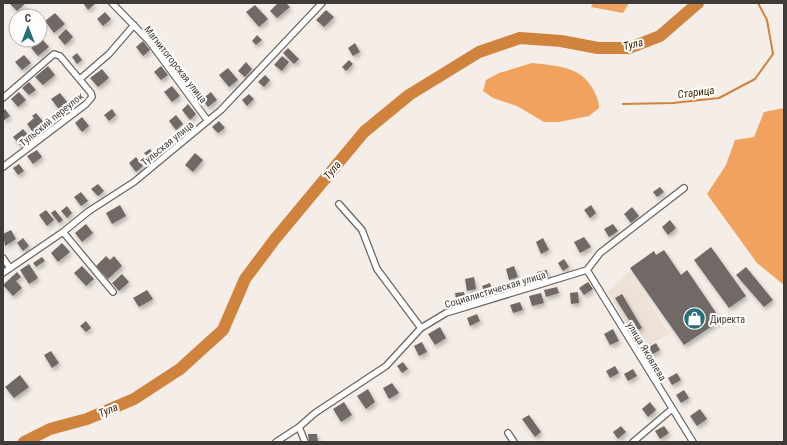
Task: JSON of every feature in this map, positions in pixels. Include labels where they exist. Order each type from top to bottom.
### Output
[{"type":"street","name":"Магнитогорская улица","points":[[112,3],[149,41],[208,121]]},
{"type":"street","name":"Тульская улица","points":[[3,273],[63,232],[89,211],[134,182],[221,110],[322,3]]},
{"type":"street","points":[[80,79],[108,54],[134,25]]},
{"type":"street","name":"Тульский переулок","points":[[3,98],[54,54],[60,56],[91,93],[90,100],[27,151],[3,167]]},
{"type":"street","points":[[587,270],[600,253],[684,188]]},
{"type":"street","points":[[339,204],[362,230],[377,269],[421,328]]},
{"type":"street","points":[[63,232],[113,292]]},
{"type":"street","points":[[3,258],[10,268]]},
{"type":"street","name":"Социалистическая улица","points":[[276,442],[299,427],[315,413],[386,366],[421,328],[446,313],[587,270]]},
{"type":"street","name":"улица Яковлева","points":[[587,270],[693,442]]},
{"type":"street","points":[[633,442],[672,409]]},
{"type":"street","points":[[299,427],[305,442]]},
{"type":"street","points":[[508,432],[514,442]]},
{"type":"shaded area","points":[[593,3],[629,3],[623,13],[591,7]]},
{"type":"shaded area","points":[[532,63],[568,69],[583,76],[589,83],[598,99],[599,108],[589,116],[559,122],[544,122],[517,106],[493,98],[483,91],[486,80],[499,73]]},
{"type":"shaded area","points":[[784,108],[784,285],[757,263],[707,194],[726,165],[735,140],[754,137],[764,112]]},
{"type":"shaded area","points":[[629,272],[670,334],[642,349],[607,292]]},
{"type":"building","points":[[9,3],[26,3],[20,8],[14,8]]},
{"type":"building","points":[[83,3],[96,3],[88,10]]},
{"type":"building","points":[[278,3],[286,3],[290,7],[277,18],[270,11]]},
{"type":"building","points":[[255,5],[268,19],[259,27],[246,12]]},
{"type":"building","points":[[326,10],[334,17],[324,27],[316,20]]},
{"type":"building","points":[[105,12],[111,19],[103,26],[97,19]]},
{"type":"building","points":[[55,13],[65,24],[54,33],[48,25],[48,19]]},
{"type":"building","points":[[66,29],[73,37],[65,45],[58,37]]},
{"type":"building","points":[[257,35],[262,40],[256,45],[252,41]]},
{"type":"building","points":[[143,41],[150,50],[143,56],[136,47]]},
{"type":"building","points":[[355,43],[360,52],[353,56],[348,48]]},
{"type":"building","points":[[31,48],[48,48],[38,56]]},
{"type":"building","points":[[288,48],[299,59],[294,64],[283,53]]},
{"type":"building","points":[[77,53],[82,60],[77,64],[72,57]]},
{"type":"building","points":[[24,55],[31,63],[22,70],[15,62]]},
{"type":"building","points":[[282,56],[289,62],[282,71],[274,65]]},
{"type":"building","points":[[349,60],[353,64],[346,71],[342,67]]},
{"type":"building","points":[[246,62],[252,69],[245,77],[238,71]]},
{"type":"building","points":[[48,66],[55,75],[43,85],[35,77]]},
{"type":"building","points":[[161,66],[168,75],[161,80],[154,72]]},
{"type":"building","points":[[228,68],[238,80],[229,87],[219,75]]},
{"type":"building","points":[[102,69],[109,78],[98,87],[90,78]]},
{"type":"building","points":[[265,75],[270,80],[264,87],[258,82]]},
{"type":"building","points":[[29,82],[36,90],[29,95],[22,88]]},
{"type":"building","points":[[172,86],[180,96],[172,102],[164,92]]},
{"type":"building","points":[[19,92],[26,100],[18,107],[11,99]]},
{"type":"building","points":[[211,92],[217,100],[208,107],[202,99]]},
{"type":"building","points":[[60,93],[71,107],[62,113],[51,99]]},
{"type":"building","points":[[249,94],[254,99],[247,106],[242,100]]},
{"type":"building","points":[[188,104],[196,114],[190,120],[182,110]]},
{"type":"building","points":[[5,109],[10,116],[3,121],[3,111]]},
{"type":"building","points":[[112,109],[116,115],[109,121],[104,115]]},
{"type":"building","points":[[36,113],[46,125],[35,135],[27,124],[34,118],[32,116]]},
{"type":"building","points":[[176,115],[183,124],[176,130],[169,121]]},
{"type":"building","points":[[82,117],[89,126],[82,132],[75,123]]},
{"type":"building","points":[[219,121],[225,128],[218,133],[212,127]]},
{"type":"building","points":[[23,129],[30,137],[20,145],[13,137]]},
{"type":"building","points":[[150,149],[155,155],[150,159],[144,153]]},
{"type":"building","points":[[37,150],[42,157],[33,164],[27,156]]},
{"type":"building","points":[[195,153],[203,160],[193,172],[185,165]]},
{"type":"building","points":[[136,157],[143,166],[136,172],[129,163]]},
{"type":"building","points":[[19,164],[24,171],[18,175],[13,168]]},
{"type":"building","points":[[98,184],[104,191],[98,196],[91,189]]},
{"type":"building","points":[[660,187],[664,192],[657,197],[653,192]]},
{"type":"building","points":[[81,192],[88,201],[81,206],[74,197]]},
{"type":"building","points":[[120,205],[126,216],[112,224],[106,213]]},
{"type":"building","points":[[591,205],[596,213],[590,218],[584,210]]},
{"type":"building","points":[[67,206],[72,213],[67,218],[61,211]]},
{"type":"building","points":[[632,207],[639,216],[631,223],[624,214]]},
{"type":"building","points":[[46,210],[54,220],[47,226],[39,215]]},
{"type":"building","points":[[55,210],[63,220],[59,223],[51,213]]},
{"type":"building","points":[[670,220],[676,228],[668,235],[662,227]]},
{"type":"building","points":[[86,224],[93,233],[82,242],[75,233]]},
{"type":"building","points":[[613,224],[618,231],[609,237],[604,229]]},
{"type":"building","points":[[11,230],[16,239],[5,246],[3,234]]},
{"type":"building","points":[[584,237],[591,247],[580,253],[574,242]]},
{"type":"building","points":[[23,238],[29,246],[23,251],[17,243]]},
{"type":"building","points":[[543,238],[549,250],[541,254],[536,242]]},
{"type":"building","points":[[62,243],[70,252],[58,262],[51,253]]},
{"type":"building","points":[[711,247],[746,296],[729,308],[694,260]]},
{"type":"building","points":[[664,250],[681,275],[687,270],[721,320],[684,345],[630,268],[654,251],[656,255]]},
{"type":"building","points":[[106,256],[110,260],[114,256],[122,266],[108,279],[96,266]]},
{"type":"building","points":[[42,257],[45,261],[36,267],[33,263]]},
{"type":"building","points":[[564,259],[569,267],[563,271],[558,263]]},
{"type":"building","points":[[29,264],[38,278],[29,284],[20,270]]},
{"type":"building","points":[[82,266],[94,279],[86,286],[74,273]]},
{"type":"building","points":[[514,266],[518,277],[509,280],[506,269]]},
{"type":"building","points":[[746,267],[773,300],[764,307],[736,275]]},
{"type":"building","points":[[547,270],[548,278],[538,280],[537,272]]},
{"type":"building","points":[[17,272],[21,277],[16,281],[22,288],[13,296],[3,285]]},
{"type":"building","points":[[122,274],[129,282],[119,291],[112,283]]},
{"type":"building","points":[[474,277],[476,289],[467,291],[465,279]]},
{"type":"building","points":[[588,282],[593,289],[584,295],[579,288]]},
{"type":"building","points":[[490,283],[493,293],[486,296],[482,286]]},
{"type":"building","points":[[557,287],[559,293],[546,297],[544,290]]},
{"type":"building","points":[[147,290],[153,299],[139,307],[133,298]]},
{"type":"building","points":[[464,292],[466,303],[457,305],[455,293]]},
{"type":"building","points":[[578,292],[579,303],[571,304],[570,293]]},
{"type":"building","points":[[541,293],[544,303],[532,306],[529,296]]},
{"type":"building","points":[[622,294],[642,328],[636,331],[615,298]]},
{"type":"building","points":[[520,302],[523,310],[513,313],[510,305]]},
{"type":"building","points":[[477,314],[480,321],[470,326],[467,318]]},
{"type":"building","points":[[86,321],[91,328],[86,332],[80,326]]},
{"type":"building","points":[[440,327],[446,338],[435,345],[428,334]]},
{"type":"building","points":[[613,329],[619,341],[610,345],[604,334]]},
{"type":"building","points":[[422,342],[427,352],[419,356],[414,346]]},
{"type":"building","points":[[656,343],[660,350],[651,355],[647,348]]},
{"type":"building","points":[[51,351],[59,363],[52,368],[44,355]]},
{"type":"building","points":[[403,362],[408,369],[402,373],[397,366]]},
{"type":"building","points":[[615,366],[619,373],[610,378],[606,371]]},
{"type":"building","points":[[633,369],[637,376],[628,381],[624,374]]},
{"type":"building","points":[[677,373],[681,380],[672,385],[668,378]]},
{"type":"building","points":[[20,375],[29,387],[14,398],[5,387]]},
{"type":"building","points":[[392,383],[399,393],[389,399],[383,388]]},
{"type":"building","points":[[368,389],[375,402],[366,409],[357,396]]},
{"type":"building","points":[[684,390],[689,398],[681,403],[676,395]]},
{"type":"building","points":[[344,402],[352,415],[341,422],[333,409]]},
{"type":"building","points":[[650,402],[656,410],[648,417],[642,409]]},
{"type":"building","points":[[700,409],[707,419],[697,426],[690,416]]},
{"type":"building","points":[[529,415],[541,432],[535,437],[522,419]]},
{"type":"building","points":[[621,426],[626,432],[618,439],[613,432]]},
{"type":"building","points":[[664,426],[669,433],[660,439],[655,431]]},
{"type":"building","points":[[308,434],[317,434],[318,442],[309,442]]},
{"type":"waterway","name":"Тула","points":[[24,442],[50,429],[87,419],[134,399],[180,369],[223,330],[245,279],[275,239],[364,132],[409,95],[479,52],[520,38],[561,41],[598,48],[629,48],[660,36],[698,3]]},
{"type":"waterway","name":"Старица","points":[[623,104],[673,103],[719,98],[755,79],[773,54],[767,20],[758,3]]},
{"type":"place","name":"Директа","points":[[695,319]]}]
